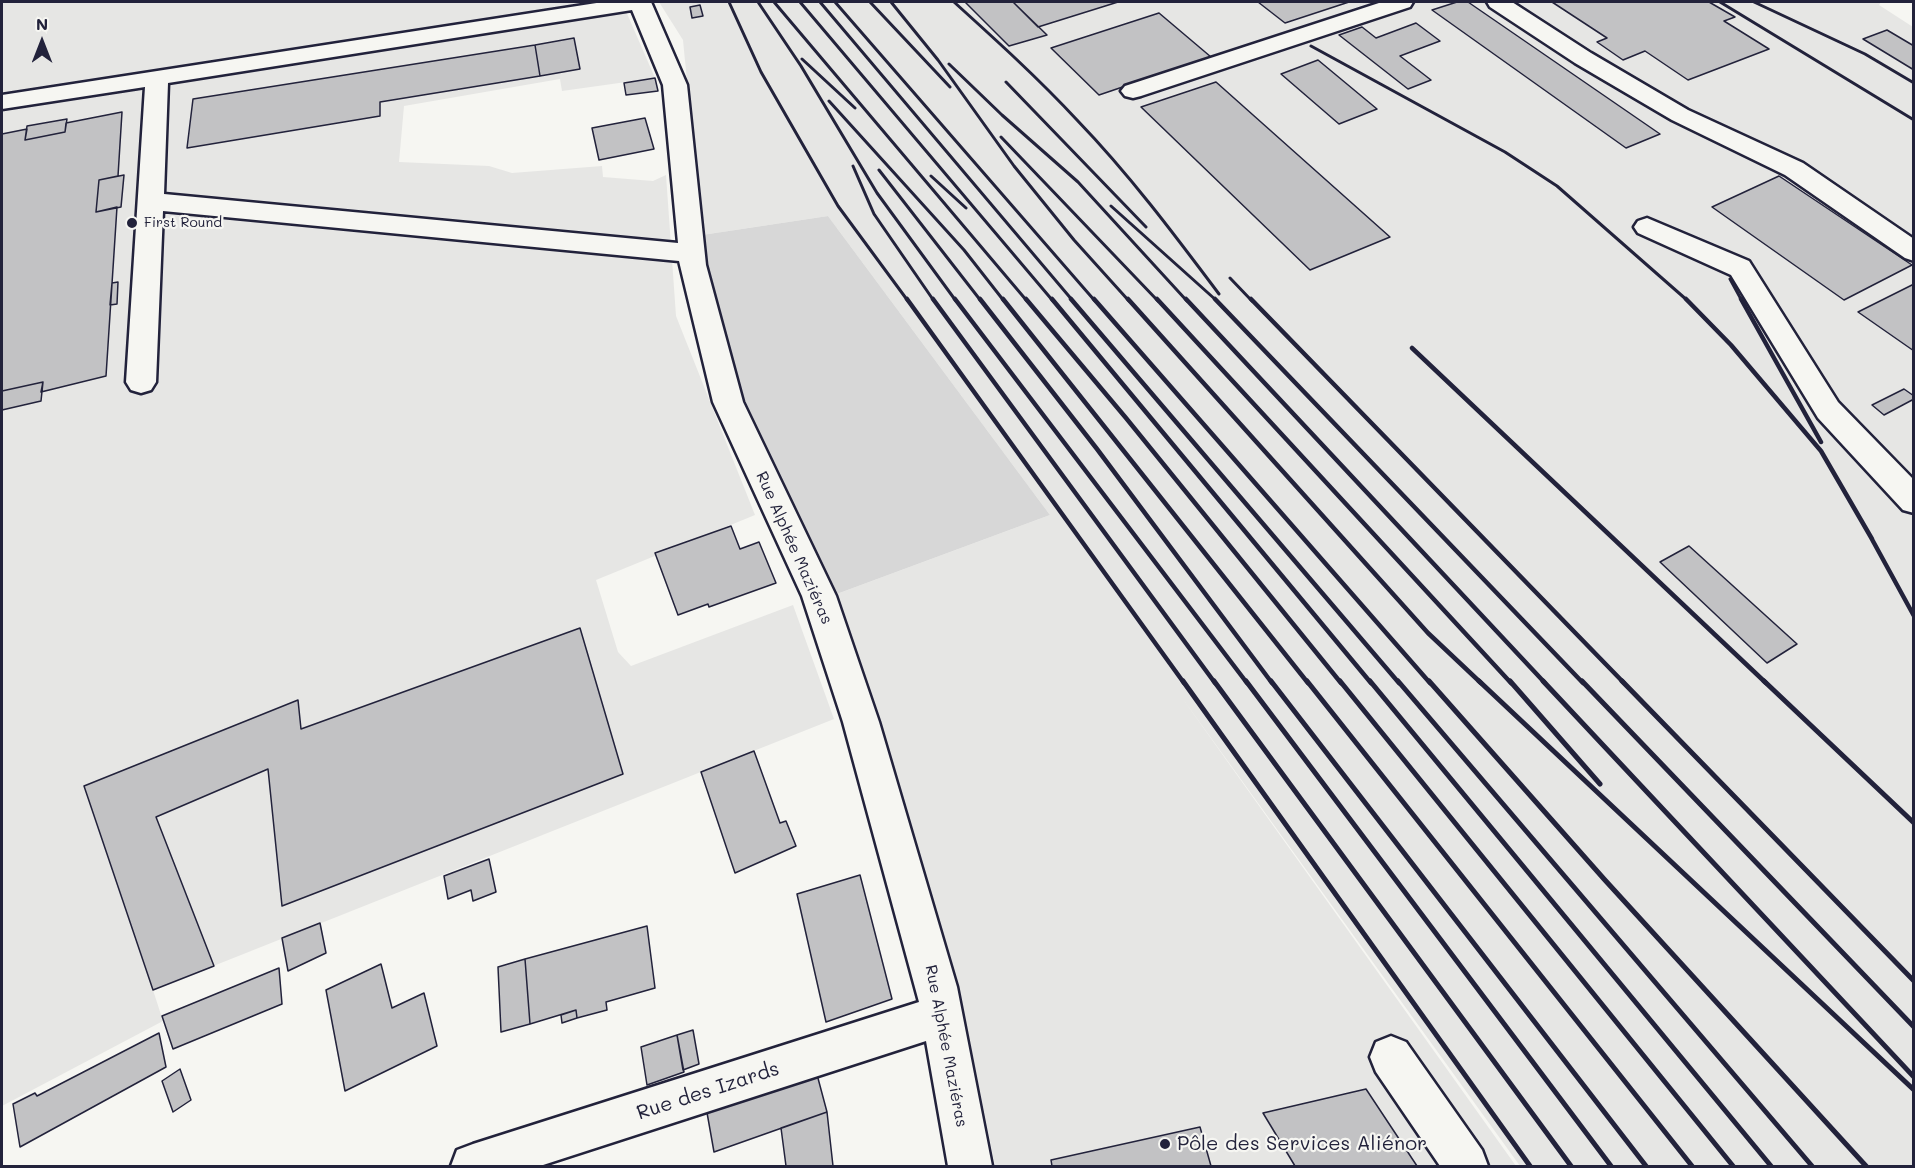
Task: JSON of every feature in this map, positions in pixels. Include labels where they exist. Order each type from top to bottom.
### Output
[{"type":"street","points":[[2,102],[640,2]]},
{"type":"street","name":"Rue Alphée Maziéras","points":[[640,2],[675,85],[692,253],[728,402],[819,596],[858,711],[937,987],[970,1167]]},
{"type":"street","points":[[1133,91],[1402,2]]},
{"type":"street","points":[[1498,2],[1583,58],[1680,115],[1794,169],[1914,252]]},
{"type":"street","points":[[141,382],[157,78]]},
{"type":"street","points":[[151,201],[692,253]]},
{"type":"street","points":[[1647,227],[1740,268],[1828,410],[1914,501]]},
{"type":"street","name":"Rue des Izards","points":[[473,1167],[942,1015]]},
{"type":"street","points":[[1391,1057],[1466,1167]]},
{"type":"shaded area","points":[[2,2],[622,2],[655,78],[562,91],[560,79],[404,106],[399,162],[489,166],[512,173],[602,166],[603,177],[653,181],[666,175],[676,316],[755,515],[596,580],[618,652],[631,666],[793,605],[834,719],[153,990],[163,1021],[2,1106]]},
{"type":"shaded area","points":[[659,2],[1881,2],[1879,5],[1913,27],[1913,1166],[1520,1166],[1180,695],[1516,1166],[995,1166],[963,1007],[855,647],[834,595],[1050,515],[828,216],[702,235],[683,40]]},
{"type":"shaded area","points":[[828,216],[1050,515],[834,595],[742,400],[704,262],[702,235]]},
{"type":"building","points":[[965,2],[1013,2],[1047,35],[1009,46]]},
{"type":"building","points":[[1013,2],[1118,2],[1038,27]]},
{"type":"building","points":[[1258,2],[1349,2],[1285,23]]},
{"type":"building","points":[[1457,2],[1468,2],[1660,134],[1626,148],[1432,10]]},
{"type":"building","points":[[1552,2],[1709,2],[1735,17],[1724,21],[1769,49],[1688,80],[1645,51],[1623,60],[1597,42],[1607,38]]},
{"type":"building","points":[[700,5],[703,16],[692,18],[690,7]]},
{"type":"building","points":[[1159,13],[1211,57],[1099,95],[1051,48]]},
{"type":"building","points":[[1416,23],[1440,41],[1400,56],[1431,80],[1408,89],[1339,35],[1362,27],[1376,38]]},
{"type":"building","points":[[1887,30],[1914,46],[1914,70],[1863,39]]},
{"type":"building","points":[[574,38],[580,69],[540,76],[535,45]]},
{"type":"building","points":[[535,45],[540,76],[380,102],[380,116],[187,148],[193,99]]},
{"type":"building","points":[[1318,60],[1377,109],[1339,124],[1281,74]]},
{"type":"building","points":[[655,78],[658,91],[626,95],[624,83]]},
{"type":"building","points":[[1216,82],[1390,237],[1310,270],[1141,107]]},
{"type":"building","points":[[122,112],[118,176],[99,180],[96,212],[117,207],[106,376],[41,392],[43,382],[2,391],[2,134],[27,129],[25,140],[65,132],[66,123]]},
{"type":"building","points":[[645,118],[654,149],[599,160],[592,128]]},
{"type":"building","points":[[67,119],[65,132],[25,140],[27,126]]},
{"type":"building","points":[[124,175],[121,207],[96,212],[99,180]]},
{"type":"building","points":[[1779,176],[1912,265],[1844,300],[1712,207]]},
{"type":"building","points":[[118,282],[117,304],[110,305],[112,283]]},
{"type":"building","points":[[1914,284],[1914,351],[1858,312]]},
{"type":"building","points":[[43,382],[41,401],[2,410],[2,391]]},
{"type":"building","points":[[1904,389],[1914,396],[1914,399],[1884,415],[1872,405]]},
{"type":"building","points":[[731,526],[740,549],[759,542],[776,583],[709,607],[708,604],[678,615],[655,553]]},
{"type":"building","points":[[1689,546],[1797,644],[1767,663],[1660,562]]},
{"type":"building","points":[[580,628],[623,774],[282,906],[268,769],[156,817],[214,966],[153,990],[84,786],[298,700],[301,729]]},
{"type":"building","points":[[754,751],[780,823],[786,821],[796,846],[735,873],[701,772]]},
{"type":"building","points":[[489,859],[496,892],[473,901],[471,890],[448,899],[444,876]]},
{"type":"building","points":[[860,875],[892,999],[826,1022],[797,894]]},
{"type":"building","points":[[320,923],[326,953],[288,971],[282,938]]},
{"type":"building","points":[[647,926],[655,988],[606,1002],[607,1010],[577,1018],[576,1010],[530,1024],[525,959]]},
{"type":"building","points":[[525,959],[530,1024],[501,1032],[498,967]]},
{"type":"building","points":[[381,964],[392,1008],[424,993],[437,1046],[345,1091],[326,990]]},
{"type":"building","points":[[279,968],[282,1004],[173,1049],[162,1016]]},
{"type":"building","points":[[576,1010],[577,1018],[562,1023],[561,1015]]},
{"type":"building","points":[[693,1030],[699,1064],[683,1070],[677,1035]]},
{"type":"building","points":[[159,1033],[166,1067],[20,1147],[13,1104],[35,1093],[37,1096]]},
{"type":"building","points":[[677,1035],[684,1072],[647,1085],[641,1047]]},
{"type":"building","points":[[815,1067],[827,1112],[714,1152],[706,1107]]},
{"type":"building","points":[[180,1069],[191,1100],[173,1112],[162,1081]]},
{"type":"building","points":[[1366,1089],[1417,1166],[1295,1166],[1263,1113]]},
{"type":"building","points":[[827,1112],[833,1166],[786,1166],[781,1128]]},
{"type":"building","name":"Pôle des Services Aliénor","points":[[1200,1127],[1211,1166],[1052,1166],[1051,1160]]},
{"type":"railway","points":[[729,2],[761,72],[838,206],[908,301]]},
{"type":"railway","points":[[758,2],[801,66],[877,193],[956,301]]},
{"type":"railway","points":[[774,2],[1027,301]]},
{"type":"railway","points":[[800,2],[1053,301]]},
{"type":"railway","points":[[820,2],[1073,301]]},
{"type":"railway","points":[[835,2],[1095,301]]},
{"type":"railway","points":[[870,2],[950,87]]},
{"type":"railway","points":[[891,2],[938,60],[1014,166],[1074,240],[1129,301]]},
{"type":"railway","points":[[954,2],[1032,74],[1096,141],[1151,205],[1219,294]]},
{"type":"railway","points":[[1720,2],[1914,120]]},
{"type":"railway","points":[[1754,2],[1865,54],[1914,83]]},
{"type":"railway","points":[[1311,46],[1505,152],[1557,186],[1688,301]]},
{"type":"railway","points":[[802,59],[855,108]]},
{"type":"railway","points":[[949,64],[1002,115],[1078,182],[1187,301]]},
{"type":"railway","points":[[1006,82],[1146,227]]},
{"type":"railway","points":[[829,101],[964,250],[1004,301]]},
{"type":"railway","points":[[1001,137],[1158,301]]},
{"type":"railway","points":[[853,166],[874,214],[934,301]]},
{"type":"railway","points":[[879,170],[981,301]]},
{"type":"railway","points":[[931,176],[966,208]]},
{"type":"railway","points":[[1111,206],[1216,300]]},
{"type":"railway","points":[[1230,278],[1252,301]]},
{"type":"railway","points":[[1730,279],[1742,301]]},
{"type":"railway","points":[[907,299],[1184,683]]},
{"type":"railway","points":[[933,299],[1215,683]]},
{"type":"railway","points":[[955,299],[1247,683]]},
{"type":"railway","points":[[980,299],[1097,449],[1272,683]]},
{"type":"railway","points":[[1003,299],[1308,683]]},
{"type":"railway","points":[[1026,299],[1126,418],[1341,683]]},
{"type":"railway","points":[[1052,299],[1371,683]]},
{"type":"railway","points":[[1071,299],[1399,683]]},
{"type":"railway","points":[[1094,299],[1430,683]]},
{"type":"railway","points":[[1128,299],[1428,633],[1481,683]]},
{"type":"railway","points":[[1157,299],[1511,683]]},
{"type":"railway","points":[[1186,299],[1545,683]]},
{"type":"railway","points":[[1251,299],[1624,683]]},
{"type":"railway","points":[[1741,299],[1821,442]]},
{"type":"railway","points":[[1216,300],[1583,683]]},
{"type":"railway","points":[[1688,301],[1731,345],[1821,451],[1869,534]]},
{"type":"railway","points":[[1412,348],[1766,683]]},
{"type":"railway","points":[[1869,534],[1872,539]]},
{"type":"railway","points":[[1869,534],[1914,616]]},
{"type":"railway","points":[[1183,681],[1530,1166]]},
{"type":"railway","points":[[1214,681],[1571,1166]]},
{"type":"railway","points":[[1246,681],[1611,1166]]},
{"type":"railway","points":[[1271,681],[1646,1166]]},
{"type":"railway","points":[[1307,681],[1692,1166]]},
{"type":"railway","points":[[1340,681],[1733,1166]]},
{"type":"railway","points":[[1370,681],[1771,1166]]},
{"type":"railway","points":[[1398,681],[1812,1166]]},
{"type":"railway","points":[[1429,681],[1604,879],[1866,1166]]},
{"type":"railway","points":[[1479,681],[1914,1090]]},
{"type":"railway","points":[[1510,681],[1600,784]]},
{"type":"railway","points":[[1543,681],[1914,1077]]},
{"type":"railway","points":[[1582,681],[1914,1027]]},
{"type":"railway","points":[[1622,681],[1914,981]]},
{"type":"railway","points":[[1764,681],[1914,823]]},
{"type":"place","name":"First Round","points":[[132,223]]},
{"type":"place","name":"Pôle des Services Aliénor","points":[[1165,1144]]}]
